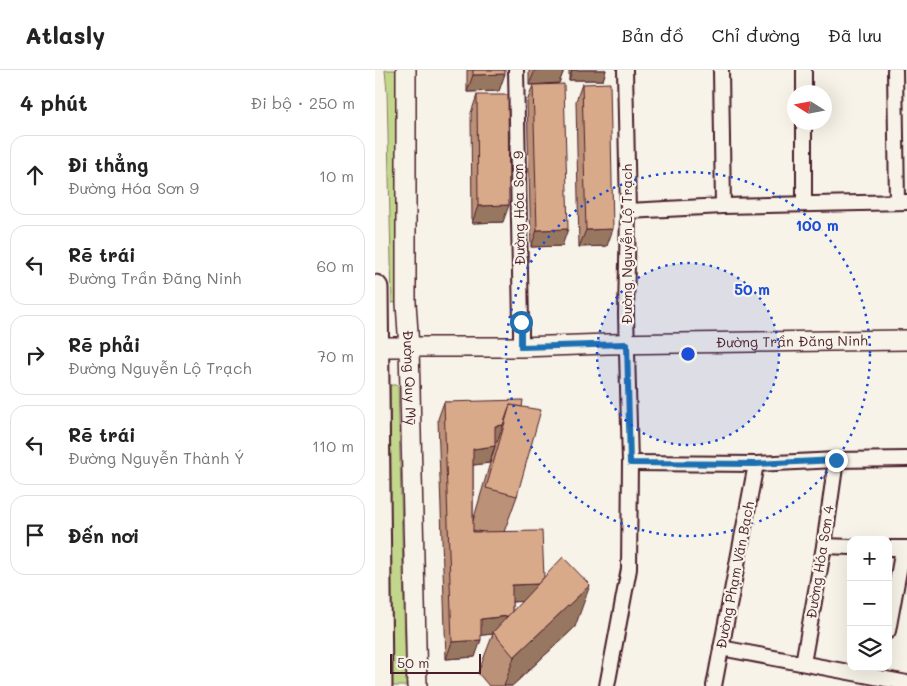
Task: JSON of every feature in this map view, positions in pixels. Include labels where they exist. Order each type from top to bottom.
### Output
[{"type":"highway","points":[[375,288],[379,686]]},
{"type":"street","name":"Đường Quy Mỹ","points":[[406,70],[406,303],[409,347],[417,686]]},
{"type":"street","name":"Đường Hóa Sơn 9","points":[[516,70],[521,347]]},
{"type":"street","name":"Đường Nguyễn Lộ Trạch","points":[[607,686],[629,569],[630,463],[626,314],[628,211],[625,70]]},
{"type":"street","points":[[721,70],[723,206]]},
{"type":"street","points":[[803,70],[804,85]]},
{"type":"street","points":[[628,211],[723,206],[902,202],[895,70]]},
{"type":"street","points":[[804,130],[804,204]]},
{"type":"street","name":"Đường Trần Đăng Ninh","points":[[376,347],[521,347],[907,340]]},
{"type":"street","points":[[630,463],[756,464],[907,459]]},
{"type":"street","name":"Đường Hóa Sơn 4","points":[[803,663],[824,546],[836,460]]},
{"type":"street","name":"Đường Phạm Văn Bạch","points":[[715,686],[756,464]]},
{"type":"street","points":[[824,546],[847,547]]},
{"type":"street","points":[[889,626],[905,549],[892,548]]},
{"type":"street","points":[[721,648],[880,677],[907,684]]},
{"type":"green space","points":[[385,70],[396,70],[398,302],[392,303],[387,92]]},
{"type":"green space","points":[[390,385],[398,385],[406,686],[390,686],[386,550],[391,491]]},
{"type":"building","points":[[473,70],[505,70],[505,74],[473,75]]},
{"type":"building","points":[[610,83],[613,229],[586,230],[582,84]]},
{"type":"building","points":[[564,84],[568,229],[537,230],[533,85]]},
{"type":"building","points":[[477,95],[508,95],[509,205],[478,206]]},
{"type":"building","points":[[523,400],[522,407],[510,405],[503,425],[495,426],[495,446],[473,449],[473,532],[542,531],[544,577],[538,584],[512,585],[512,612],[508,616],[481,619],[481,640],[452,642],[444,402]]},
{"type":"building","points":[[510,405],[541,410],[517,496],[486,488]]},
{"type":"building","points":[[563,557],[590,585],[514,657],[493,632]]},
{"type":"route","points":[[521,322],[521,347],[627,344],[630,463],[756,464],[836,460]]}]
